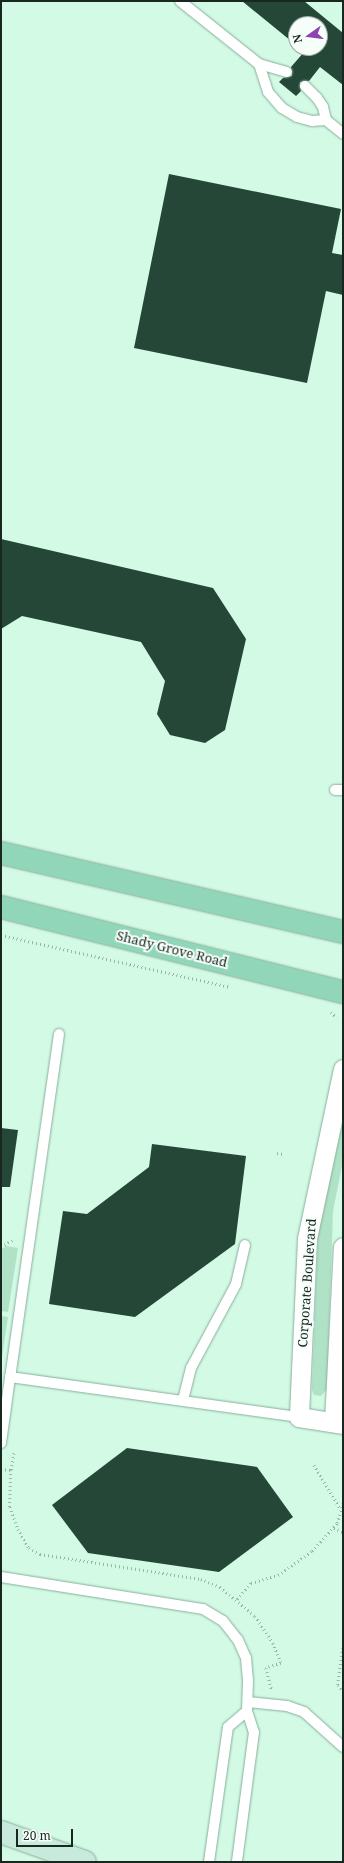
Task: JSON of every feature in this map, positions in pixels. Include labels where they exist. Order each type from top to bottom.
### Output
[{"type":"main road","points":[[1,853],[343,932]]},
{"type":"main road","name":"Shady Grove Road","points":[[1,907],[343,992]]},
{"type":"main road","points":[[1,1832],[85,1862]]},
{"type":"street","name":"Corporate Boulevard","points":[[299,1417],[307,1239],[343,1069]]},
{"type":"street","points":[[299,1417],[339,1423],[343,1247]]},
{"type":"lane","points":[[180,1],[259,64],[287,72]]},
{"type":"lane","points":[[259,64],[268,92],[282,108],[305,119],[326,120],[343,134]]},
{"type":"lane","points":[[305,86],[323,107],[326,120]]},
{"type":"lane","points":[[1,1443],[59,1034]]},
{"type":"lane","points":[[183,1400],[191,1368],[236,1284],[244,1245]]},
{"type":"lane","points":[[10,1376],[299,1417]]},
{"type":"lane","points":[[1,1577],[203,1609],[223,1621],[238,1640],[246,1658],[247,1707],[254,1732],[237,1862]]},
{"type":"lane","points":[[209,1862],[228,1727],[247,1707],[287,1706],[304,1712],[343,1747]]},
{"type":"path","points":[[1,935],[237,988]]},
{"type":"path","points":[[328,1010],[337,1018]]},
{"type":"path","points":[[277,1153],[284,1154]]},
{"type":"path","points":[[1,1247],[16,1238],[16,1231]]},
{"type":"path","points":[[314,1465],[340,1508]]},
{"type":"path","points":[[237,1599],[251,1582],[278,1575],[302,1559],[334,1528],[343,1503]]},
{"type":"path","points":[[334,1528],[343,1532]]},
{"type":"path","points":[[343,1648],[338,1685],[343,1691]]},
{"type":"green space","points":[[343,1120],[343,1161],[333,1211],[327,1389],[321,1396],[314,1395],[312,1390],[318,1234]]},
{"type":"green space","points":[[6,1246],[18,1248],[8,1312],[1,1311],[1,1250]]},
{"type":"green space","points":[[1,1316],[8,1317],[1,1364]]},
{"type":"building","points":[[242,1],[304,1],[322,16],[288,16],[288,38]]},
{"type":"building","points":[[328,21],[343,33],[343,85],[320,67],[309,81],[300,82],[301,91],[296,96],[279,82],[283,78],[292,76],[291,67],[301,56],[328,56]]},
{"type":"building","points":[[169,174],[341,209],[332,253],[343,255],[343,295],[326,291],[307,383],[134,348]]},
{"type":"building","points":[[1,539],[213,588],[246,639],[225,730],[205,743],[170,735],[157,714],[165,681],[141,642],[22,616],[1,629]]},
{"type":"building","points":[[1,1128],[18,1130],[10,1187],[1,1187]]},
{"type":"building","points":[[152,1144],[246,1156],[235,1244],[135,1317],[49,1304],[63,1211],[87,1214],[149,1167]]},
{"type":"building","points":[[127,1448],[257,1467],[293,1517],[219,1572],[88,1553],[52,1505]]}]
